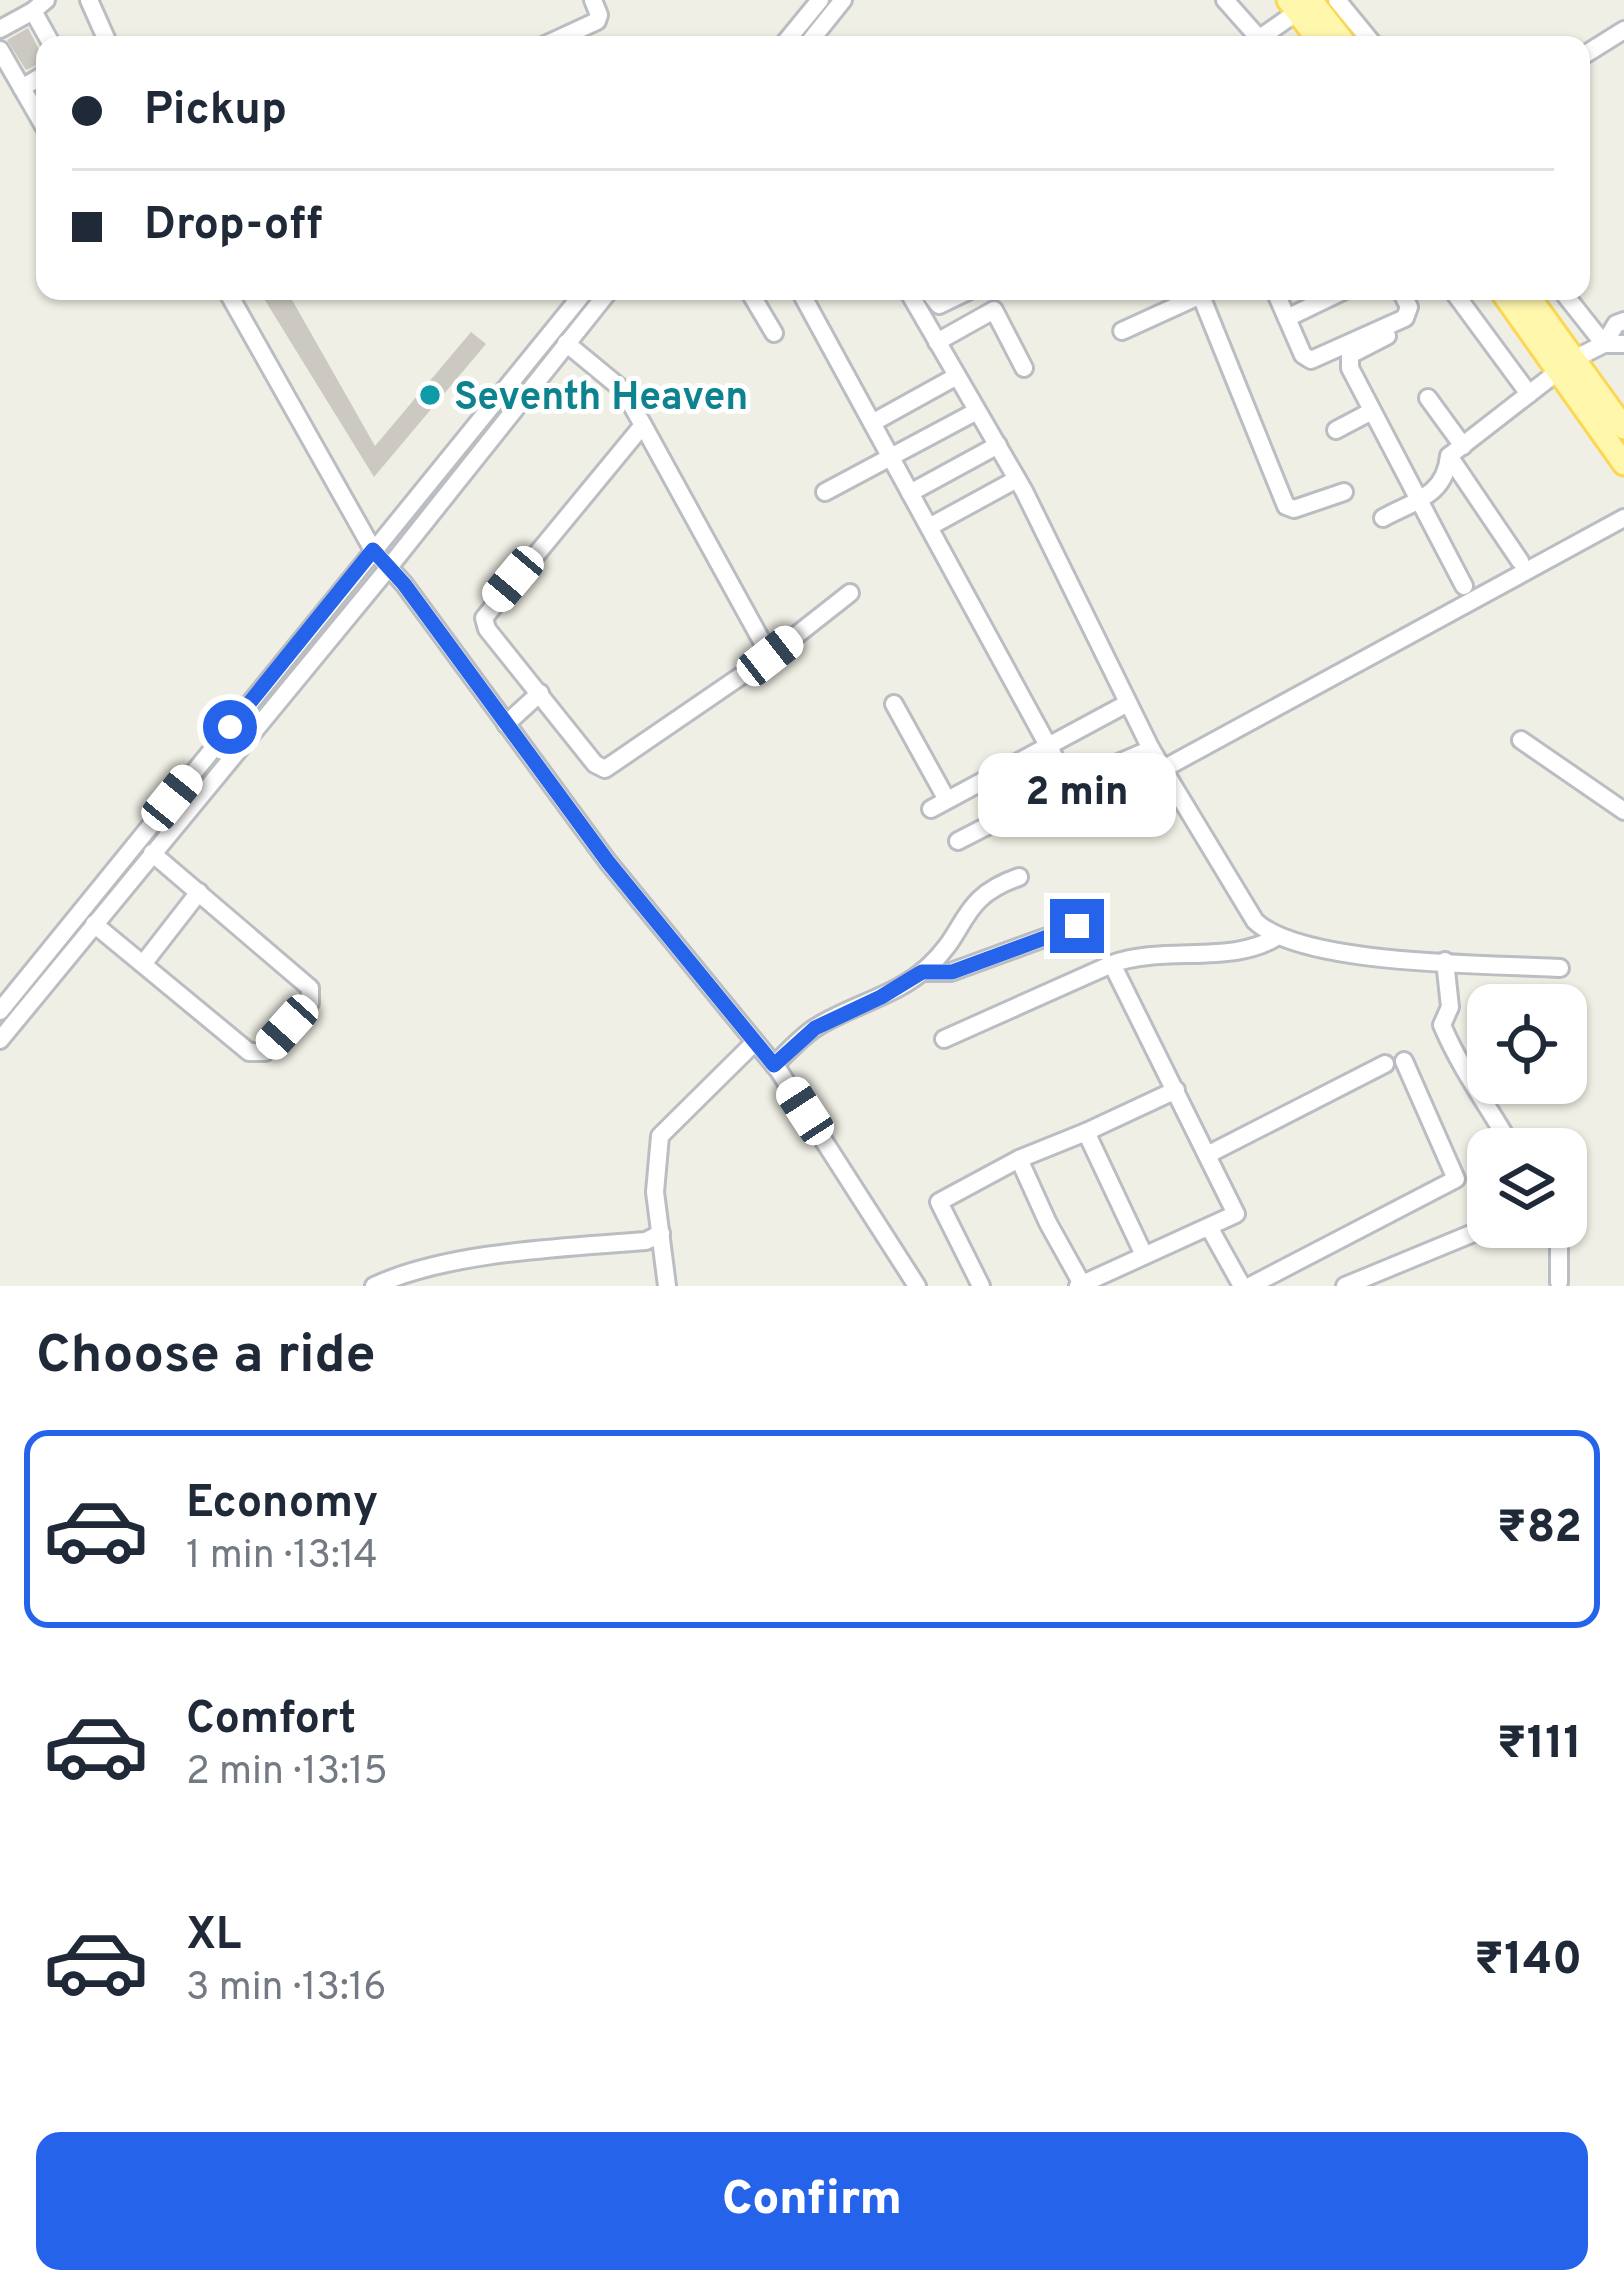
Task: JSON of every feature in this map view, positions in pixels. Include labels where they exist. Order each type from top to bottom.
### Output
[{"type":"main road","points":[[1299,4],[1317,36]]},
{"type":"main road","points":[[1299,4],[1336,36]]},
{"type":"main road","points":[[1509,300],[1624,428]]},
{"type":"main road","points":[[1531,300],[1624,464]]},
{"type":"street","points":[[89,0],[101,36]]},
{"type":"street","points":[[564,36],[597,20],[593,0]]},
{"type":"street","points":[[790,36],[820,0]]},
{"type":"street","points":[[815,36],[843,0]]},
{"type":"street","points":[[1225,0],[1253,36]]},
{"type":"street","points":[[1337,0],[1367,36]]},
{"type":"street","points":[[1265,36],[1299,4]]},
{"type":"street","points":[[0,29],[39,5],[49,36]]},
{"type":"street","points":[[1590,51],[1624,30]]},
{"type":"street","points":[[0,50],[36,112]]},
{"type":"street","points":[[22,88],[36,79]]},
{"type":"street","points":[[232,300],[373,550],[390,566],[608,862],[774,1065],[917,1286]]},
{"type":"street","points":[[0,1011],[578,300]]},
{"type":"street","points":[[0,1040],[602,300]]},
{"type":"street","points":[[754,300],[773,333]]},
{"type":"street","points":[[805,300],[1069,784]]},
{"type":"street","points":[[913,300],[1017,479],[1151,749],[1255,921],[1276,937],[1352,954],[1559,968]]},
{"type":"street","points":[[1122,331],[1186,300]]},
{"type":"street","points":[[1203,300],[1286,506],[1294,509],[1343,491]]},
{"type":"street","points":[[1279,300],[1303,356],[1316,360],[1405,318],[1409,307],[1406,300]]},
{"type":"street","points":[[1286,318],[1323,300]]},
{"type":"street","points":[[1460,300],[1529,394]]},
{"type":"street","points":[[1569,300],[1604,344]]},
{"type":"street","points":[[937,342],[994,310],[1024,368]]},
{"type":"street","points":[[1604,344],[1616,324],[1624,321]]},
{"type":"street","points":[[1387,336],[1350,355],[1348,361],[1464,586]]},
{"type":"street","points":[[566,344],[623,390],[770,656]]},
{"type":"street","points":[[1383,518],[1438,491],[1456,451],[1566,365],[1604,344],[1624,344]]},
{"type":"street","points":[[872,423],[957,376]]},
{"type":"street","points":[[1428,398],[1520,561]]},
{"type":"street","points":[[825,492],[977,411]]},
{"type":"street","points":[[1336,430],[1372,411]]},
{"type":"street","points":[[643,425],[487,610],[487,629],[595,764],[605,769],[770,656],[850,593]]},
{"type":"street","points":[[910,493],[998,446]]},
{"type":"street","points":[[929,527],[1017,479]]},
{"type":"street","points":[[1163,769],[1624,518]]},
{"type":"street","points":[[506,724],[540,693]]},
{"type":"street","points":[[894,704],[939,804],[1128,703]]},
{"type":"street","points":[[1521,740],[1624,811]]},
{"type":"street","points":[[958,841],[1069,784],[1151,749]]},
{"type":"street","points":[[94,924],[249,1052],[265,1052],[310,1003],[310,988],[152,853]]},
{"type":"street","points":[[774,1065],[815,1028],[922,972],[980,896],[1018,877]]},
{"type":"street","points":[[143,964],[199,892]]},
{"type":"street","points":[[922,972],[952,972],[1077,926]]},
{"type":"street","points":[[944,1039],[1112,964],[1161,954],[1252,948],[1276,937]]},
{"type":"street","points":[[1445,962],[1450,1007],[1442,1025],[1461,1069],[1501,1128]]},
{"type":"street","points":[[1019,1159],[1091,1283],[1236,1214],[1112,964]]},
{"type":"street","points":[[668,1286],[655,1192],[660,1136],[755,1042]]},
{"type":"street","points":[[1207,1155],[1394,1063],[1456,1178],[1246,1286],[1209,1227]]},
{"type":"street","points":[[981,1286],[939,1202],[1019,1159],[1176,1090]]},
{"type":"street","points":[[1086,1132],[1144,1255]]},
{"type":"street","points":[[374,1286],[398,1275],[515,1252],[646,1241],[661,1233]]},
{"type":"street","points":[[1345,1286],[1467,1236]]},
{"type":"street","points":[[1538,1286],[1560,1284],[1559,1248]]},
{"type":"building","points":[[28,28],[36,44],[36,65],[26,70],[7,40]]},
{"type":"building","name":"Seventh Heaven","points":[[265,300],[292,300],[375,446],[471,332],[486,344],[374,477]]},
{"type":"place","name":"Seventh Heaven","points":[[430,395]]},
{"type":"route","points":[[230,727],[373,550],[404,584],[608,862],[774,1065],[815,1028],[922,972],[952,972],[1077,926]]}]
